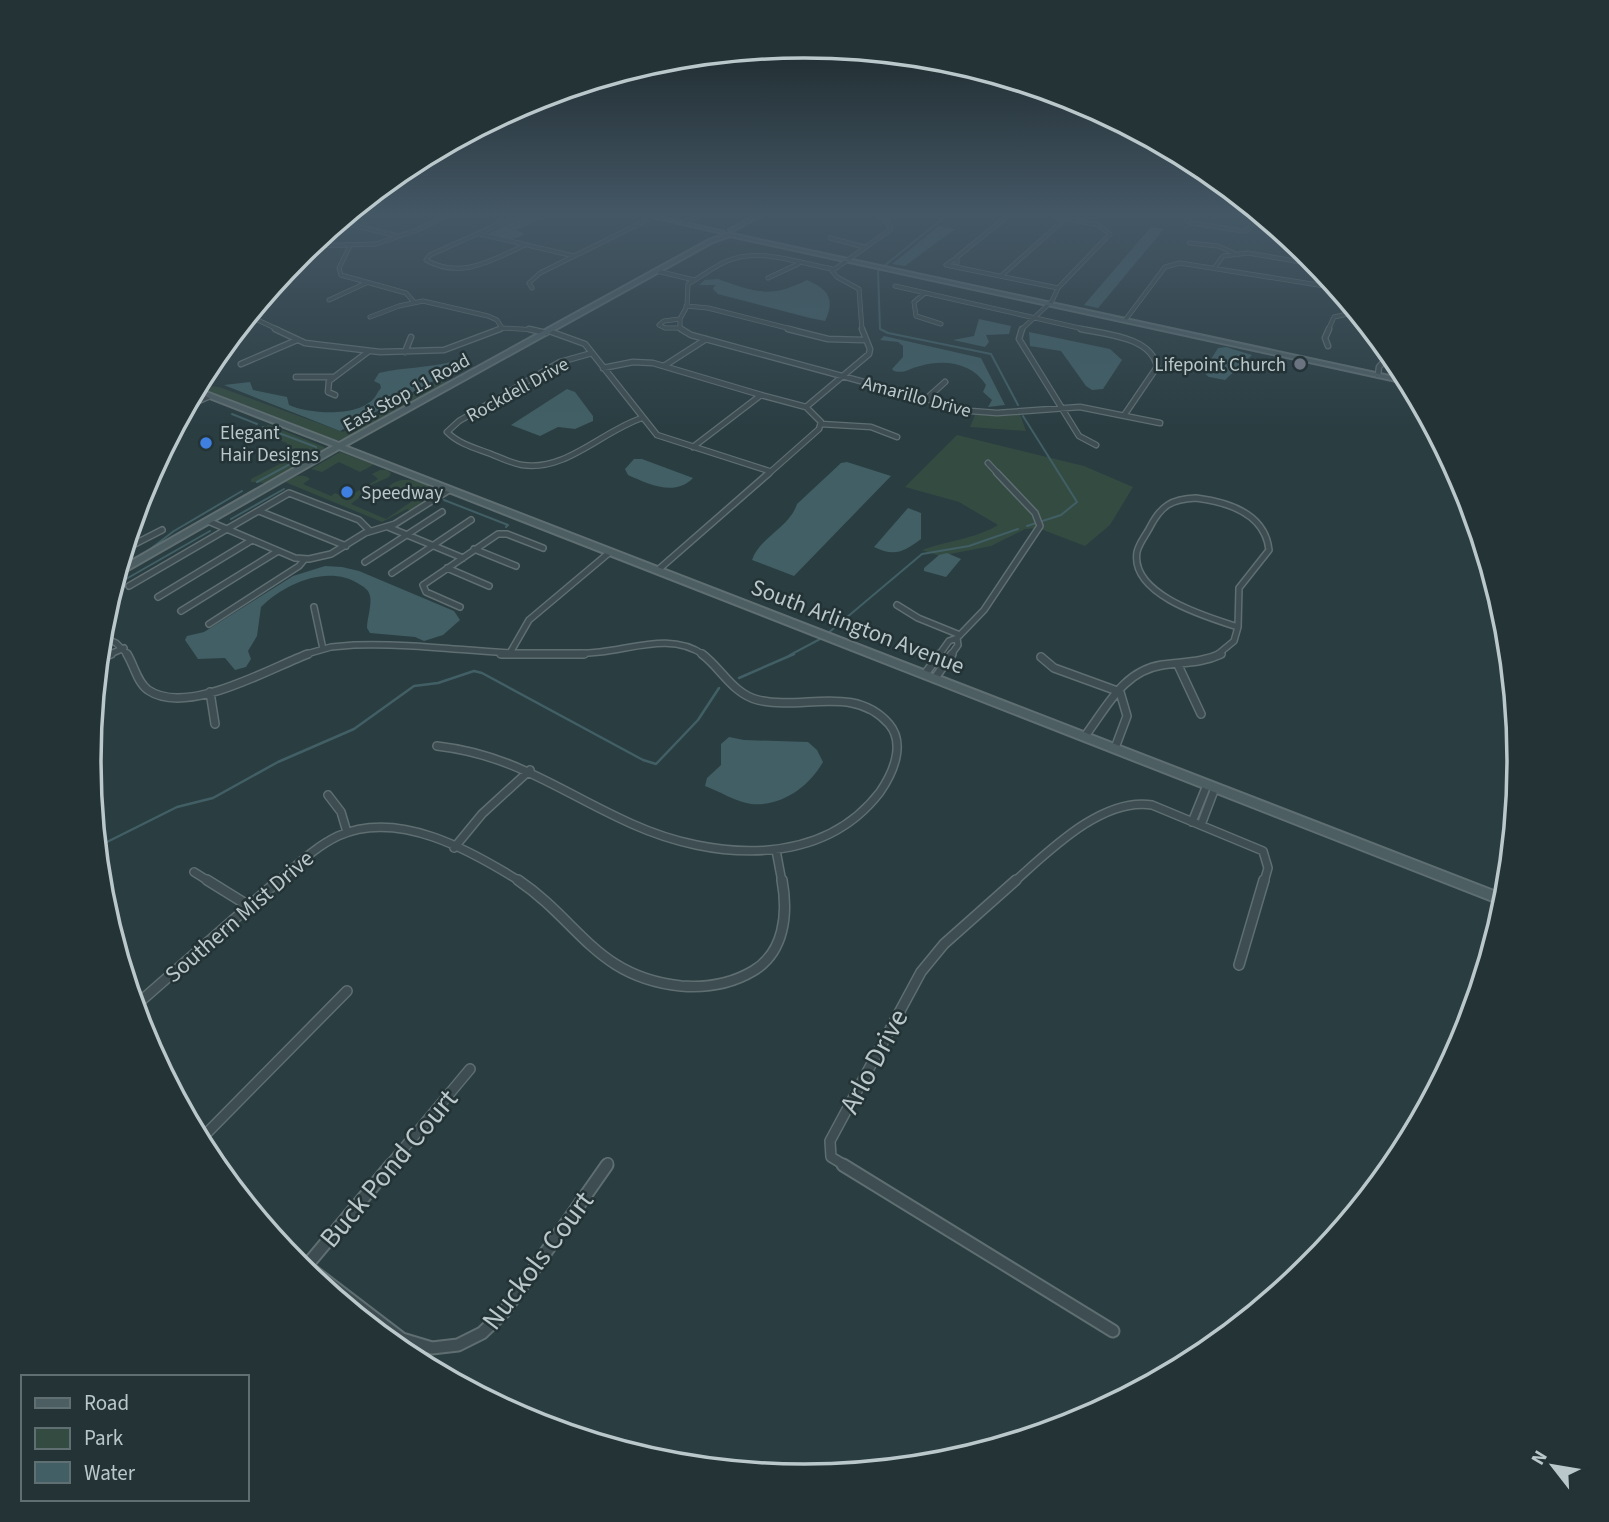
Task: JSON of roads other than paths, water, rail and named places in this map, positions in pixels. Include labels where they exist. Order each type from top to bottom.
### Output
[{"type":"street","points":[[329,300],[358,286]]},
{"type":"street","points":[[382,286],[405,292],[414,302]]},
{"type":"street","name":"East Stop 11 Road","points":[[129,566],[339,446],[630,286]]},
{"type":"street","points":[[680,328],[688,286]]},
{"type":"street","points":[[806,407],[869,354],[870,349],[864,340],[860,289],[854,286]]},
{"type":"street","points":[[895,286],[1081,328],[1144,347],[1156,358],[1157,367],[1125,414]]},
{"type":"street","points":[[968,286],[1394,378]]},
{"type":"street","points":[[1049,286],[1058,288],[1049,304],[1021,330],[1019,339],[1079,436],[1096,445]]},
{"type":"street","points":[[1126,320],[1151,286]]},
{"type":"street","points":[[925,293],[914,302],[916,316],[941,324]]},
{"type":"street","points":[[370,317],[414,302],[436,302],[488,316],[497,320],[502,328]]},
{"type":"street","points":[[686,306],[708,308],[826,338],[864,340]]},
{"type":"street","points":[[1328,346],[1325,338],[1335,317],[1347,314]]},
{"type":"street","name":"Amarillo Drive","points":[[680,319],[664,321],[659,325],[665,328],[680,328],[688,334],[986,413],[1062,407],[1092,408],[1160,423]]},
{"type":"street","points":[[257,321],[296,340],[369,351],[405,352],[451,348],[502,328],[527,328],[546,333],[581,345],[592,353],[657,435],[769,471]]},
{"type":"street","points":[[405,352],[411,337]]},
{"type":"street","points":[[664,366],[706,339]]},
{"type":"street","points":[[241,364],[296,340]]},
{"type":"street","points":[[335,395],[328,391],[327,387],[332,377],[369,351]]},
{"type":"street","name":"Rockdell Drive","points":[[592,353],[560,362],[459,421],[447,432],[463,444],[520,465],[540,466],[566,460],[618,425],[642,418]]},
{"type":"street","points":[[603,368],[633,362],[664,366],[806,407],[816,414],[821,424]]},
{"type":"street","points":[[1378,374],[1383,362]]},
{"type":"street","points":[[296,377],[332,377]]},
{"type":"street","points":[[926,399],[945,383]]},
{"type":"street","name":"South Arlington Avenue","points":[[205,394],[1494,896]]},
{"type":"street","points":[[693,447],[761,395]]},
{"type":"street","points":[[658,570],[821,424],[871,427],[897,437]]},
{"type":"street","points":[[930,676],[949,641],[959,637],[984,610],[1039,522],[988,463]]},
{"type":"street","points":[[208,521],[303,560],[324,557],[370,531],[388,527],[449,490]]},
{"type":"street","points":[[129,586],[289,493],[359,520],[370,531]]},
{"type":"street","points":[[1085,736],[1136,673],[1160,666],[1201,662],[1224,651],[1233,643],[1238,627],[1235,598],[1240,582],[1269,550],[1270,543],[1264,525],[1253,516],[1219,502],[1189,499],[1166,504],[1138,547],[1137,563],[1143,577],[1164,597],[1178,605],[1238,627]]},
{"type":"street","points":[[259,511],[346,546]]},
{"type":"street","points":[[365,562],[442,512]]},
{"type":"street","points":[[392,573],[471,520]]},
{"type":"street","points":[[388,527],[463,558]]},
{"type":"street","points":[[136,544],[162,530]]},
{"type":"street","points":[[460,607],[426,592],[423,585],[502,533],[543,548]]},
{"type":"street","points":[[158,597],[252,540]]},
{"type":"street","points":[[474,549],[516,566]]},
{"type":"street","points":[[181,611],[278,551]]},
{"type":"street","points":[[510,653],[529,620],[610,552]]},
{"type":"street","points":[[209,624],[299,566],[303,560]]},
{"type":"street","points":[[447,568],[489,586]]},
{"type":"street","points":[[897,605],[908,614],[959,637]]},
{"type":"street","points":[[314,607],[323,649]]},
{"type":"street","points":[[930,676],[958,645],[959,637]]},
{"type":"street","points":[[112,642],[124,648],[133,659],[140,685],[149,692],[174,698],[210,692],[298,656],[323,649],[368,644],[510,653],[595,653],[664,643],[684,645],[704,654],[732,686],[747,696],[774,702],[846,701],[867,707],[881,715],[894,729],[899,754],[894,767],[870,802],[850,822],[809,843],[776,850],[724,849],[643,829],[530,769],[474,751],[437,746]]},
{"type":"street","points":[[110,654],[124,648]]},
{"type":"street","points":[[1041,657],[1054,668],[1120,692]]},
{"type":"street","points":[[1178,665],[1201,715]]},
{"type":"street","points":[[210,692],[215,724]]},
{"type":"street","points":[[1115,748],[1127,716],[1120,692]]},
{"type":"street","points":[[454,848],[482,814],[530,769]]},
{"type":"street","points":[[1211,786],[1196,824],[1255,847],[1262,851],[1267,859],[1268,868],[1239,965]]},
{"type":"street","points":[[328,796],[341,812],[347,832],[369,827],[394,827],[492,864],[522,881],[594,951],[614,966],[651,981],[692,987],[716,986],[734,981],[762,964],[774,950],[785,920],[776,850]]},
{"type":"street","name":"Arlo Drive","points":[[1113,1331],[831,1157],[830,1141],[921,972],[944,944],[1066,836],[1115,808],[1140,803],[1196,824]]},
{"type":"street","name":"Southern Mist Drive","points":[[143,999],[314,850],[347,832]]},
{"type":"street","points":[[194,872],[249,906]]},
{"type":"street","points":[[207,1132],[347,991]]},
{"type":"street","name":"Buck Pond Court","points":[[310,1261],[470,1069]]},
{"type":"street","name":"Nuckols Court","points":[[408,1342],[421,1348],[458,1348],[492,1327],[608,1163]]},
{"type":"water","points":[[714,286],[739,286],[762,292],[794,286],[818,286],[828,295],[830,306],[825,321],[718,294],[713,289]]},
{"type":"water","points":[[1100,286],[1116,286],[1098,308],[1084,305]]},
{"type":"water","points":[[979,319],[1011,326],[1009,334],[986,335],[989,342],[985,347],[953,340],[974,336]]},
{"type":"water","points":[[1029,332],[1110,349],[1122,360],[1103,389],[1092,390],[1086,386],[1061,351],[1030,346]]},
{"type":"water","points":[[884,336],[981,358],[1005,405],[988,407],[992,400],[983,392],[986,385],[966,367],[939,363],[894,371],[892,369],[903,357],[903,346],[898,342],[880,340]]},
{"type":"water","points":[[1226,347],[1252,355],[1225,380],[1209,377],[1203,372],[1218,348]]},
{"type":"water","points":[[471,361],[340,431],[224,385],[250,382],[253,390],[287,397],[289,405],[298,408],[321,412],[346,411],[368,404],[375,397],[381,388],[380,384],[374,381],[379,373]]},
{"type":"water","points":[[567,389],[575,392],[593,416],[593,421],[575,429],[558,427],[540,436],[511,425]]},
{"type":"water","points":[[634,459],[642,459],[693,478],[678,487],[653,485],[628,475],[625,469]]},
{"type":"water","points":[[847,462],[891,476],[794,576],[752,560],[761,545],[788,519],[797,504],[841,463]]},
{"type":"water","points":[[908,508],[921,513],[921,539],[899,552],[887,552],[874,547]]},
{"type":"water","points":[[947,553],[961,559],[946,577],[924,571],[939,555]]},
{"type":"water","points":[[325,566],[359,571],[454,611],[460,620],[443,635],[424,641],[415,637],[370,633],[367,628],[370,600],[367,590],[347,578],[320,576],[294,584],[261,607],[257,636],[248,651],[251,659],[246,667],[235,670],[225,658],[198,659],[185,640],[187,636],[204,632],[293,576]]},
{"type":"water","points":[[729,737],[808,742],[817,750],[823,762],[810,780],[793,794],[773,802],[745,803],[705,786],[707,778],[721,765],[721,744]]},
{"type":"waterway","points":[[879,286],[880,329],[888,333],[991,354],[1018,405]]},
{"type":"waterway","points":[[232,414],[257,424]]},
{"type":"waterway","points":[[1023,416],[1077,502],[1061,515],[1027,526]]},
{"type":"waterway","points":[[257,482],[316,450],[316,447],[263,427]]},
{"type":"waterway","points":[[231,519],[284,489]]},
{"type":"waterway","points":[[145,553],[174,531],[242,491]]},
{"type":"waterway","points":[[444,500],[508,525],[506,527]]},
{"type":"waterway","points":[[827,634],[922,554],[969,546],[1018,529]]},
{"type":"waterway","points":[[125,580],[210,531]]},
{"type":"waterway","points":[[790,655],[822,638]]},
{"type":"waterway","points":[[739,678],[794,654]]},
{"type":"waterway","points":[[106,842],[177,807],[213,798],[278,762],[354,729],[414,686],[438,683],[474,671],[482,673],[643,760],[656,764],[698,720],[719,688]]},
{"type":"place","name":"Lifepoint Church","points":[[1300,364]]},
{"type":"place","name":"Elegant Hair Designs","points":[[206,443]]},
{"type":"place","name":"Speedway","points":[[347,492]]}]
